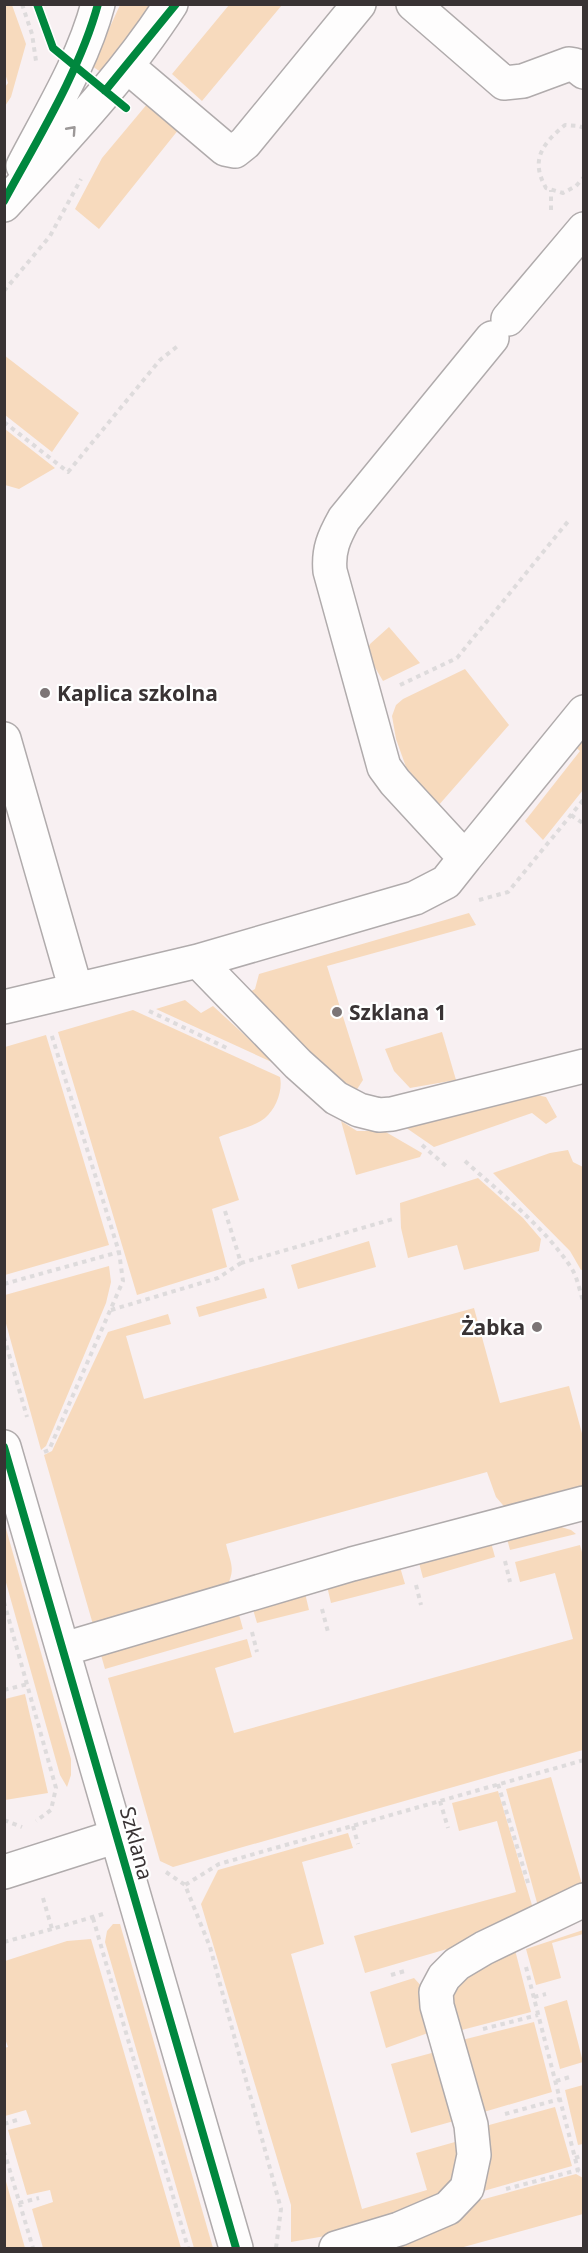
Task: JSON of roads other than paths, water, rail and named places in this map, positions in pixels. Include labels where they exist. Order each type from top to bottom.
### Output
[{"type":"street","points":[[149,38],[171,4]]},
{"type":"street","points":[[4,203],[127,66],[176,4]]},
{"type":"street","points":[[127,66],[225,149],[235,151],[245,143],[360,4]]},
{"type":"street","points":[[413,4],[504,83],[523,81],[569,64],[584,72]]},
{"type":"street","points":[[4,203],[75,67],[98,11]]},
{"type":"street","points":[[465,858],[395,783],[384,767],[330,571],[329,555],[333,539],[344,519],[584,229]]},
{"type":"street","points":[[4,1007],[198,962],[415,898],[446,882],[584,712]]},
{"type":"street","points":[[4,739],[76,990]]},
{"type":"street","points":[[198,962],[298,1064],[336,1098],[359,1110],[379,1115],[392,1114],[582,1074]]},
{"type":"street","name":"Szklana","points":[[4,1447],[236,2248]]},
{"type":"street","points":[[64,1649],[352,1564],[584,1503]]},
{"type":"street","points":[[4,1872],[117,1836]]},
{"type":"street","points":[[336,2248],[399,2229],[448,2208],[467,2188],[474,2155],[471,2125],[437,2006],[436,1992],[444,1977],[457,1964],[484,1948],[584,1900]]},
{"type":"place","name":"Kaplica szkolna","points":[[45,693]]},
{"type":"place","name":"Szklana 1","points":[[337,1012]]},
{"type":"place","name":"Żabka","points":[[537,1327]]}]
